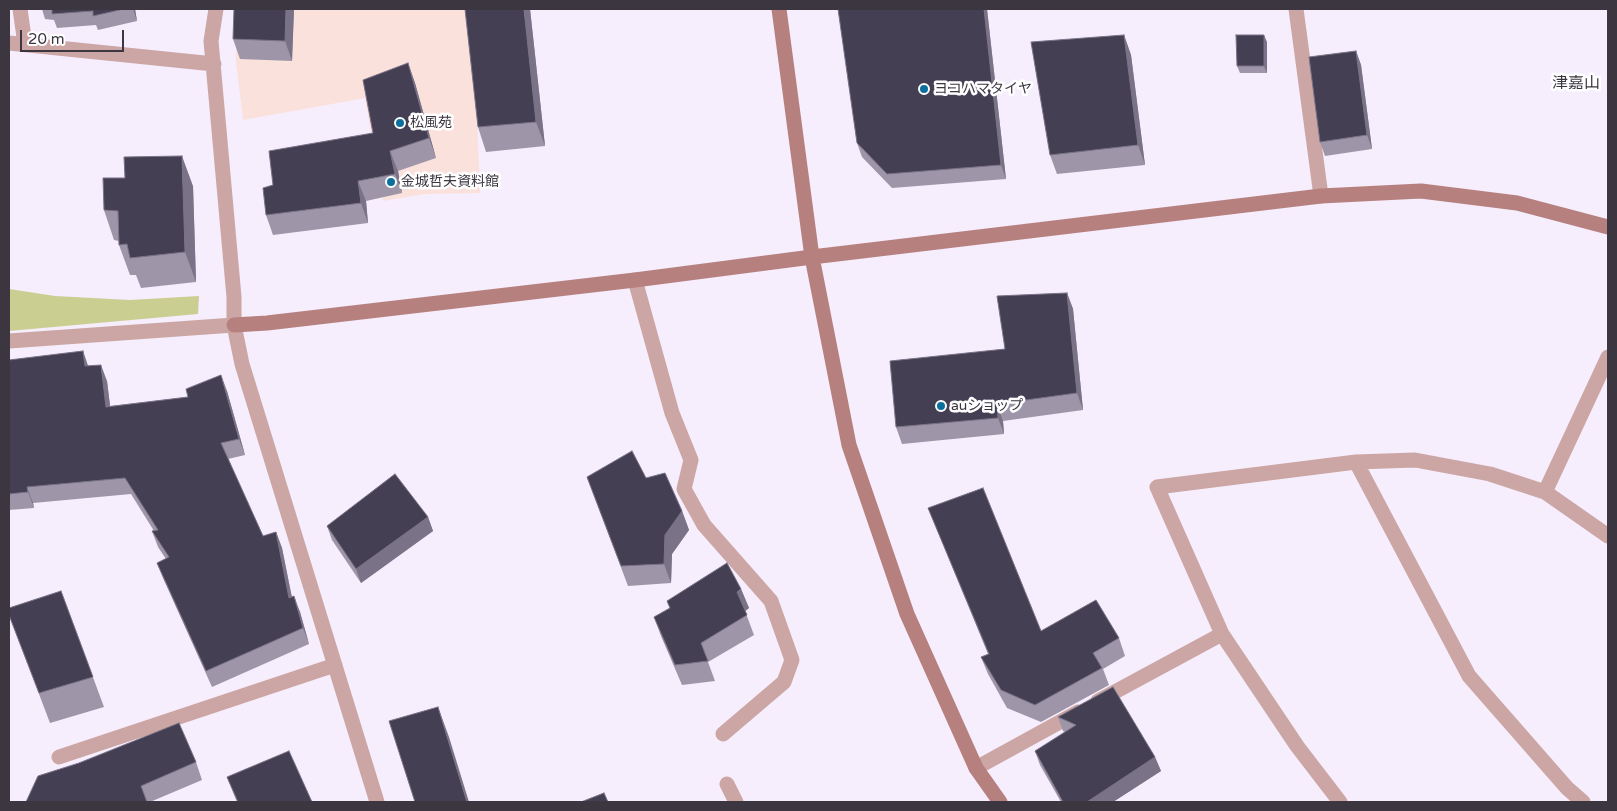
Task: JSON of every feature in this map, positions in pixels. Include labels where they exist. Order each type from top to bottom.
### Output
[{"type":"street","points":[[20,9],[25,44]]},
{"type":"street","points":[[216,9],[211,40],[234,297],[234,325],[242,364],[377,802]]},
{"type":"street","points":[[779,9],[812,257],[849,445],[907,614],[976,768],[1000,802]]},
{"type":"street","points":[[1296,9],[1320,196]]},
{"type":"street","points":[[9,42],[214,64]]},
{"type":"street","points":[[9,341],[277,322],[1320,196],[1421,192],[1517,203],[1608,227]]},
{"type":"street","points":[[635,280],[672,413],[691,460],[684,489],[704,525],[771,601],[792,660],[784,682],[723,734]]},
{"type":"street","points":[[1545,492],[1608,357]]},
{"type":"street","points":[[1340,802],[1297,746],[1222,634],[1157,487],[1356,462],[1415,460],[1490,474],[1545,492],[1608,536]]},
{"type":"street","points":[[1356,462],[1469,676],[1567,788],[1583,802]]},
{"type":"street","points":[[976,768],[1222,634]]},
{"type":"street","points":[[59,757],[335,665]]},
{"type":"street","points":[[727,784],[736,802]]},
{"type":"shaded area","name":"松風苑","points":[[236,9],[473,9],[480,193],[425,194],[383,201],[365,98],[243,120],[236,62]]},
{"type":"green space","points":[[9,289],[55,296],[130,300],[199,296],[198,314],[9,331]]},
{"type":"building","points":[[52,9],[124,9],[93,16],[93,11],[52,14]]},
{"type":"building","points":[[234,9],[286,9],[285,41],[233,39]]},
{"type":"building","points":[[465,9],[524,9],[536,122],[478,127]]},
{"type":"building","name":"ヨコハマタイヤ","points":[[838,9],[984,9],[1001,165],[887,174],[857,143]]},
{"type":"building","points":[[1124,35],[1138,145],[1050,155],[1031,42]]},
{"type":"building","points":[[1236,35],[1264,35],[1264,66],[1237,66]]},
{"type":"building","points":[[1356,51],[1367,135],[1320,142],[1309,57]]},
{"type":"building","points":[[408,63],[429,138],[390,151],[395,174],[358,181],[361,203],[266,215],[263,188],[273,185],[269,151],[373,133],[363,80]]},
{"type":"building","points":[[182,156],[185,252],[130,258],[127,244],[119,245],[118,211],[104,210],[103,178],[125,178],[124,157]]},
{"type":"building","points":[[1067,293],[1077,393],[997,404],[998,418],[896,427],[890,361],[1005,349],[997,296]]},
{"type":"building","points":[[83,351],[85,366],[101,365],[106,407],[188,397],[186,389],[221,375],[239,439],[221,443],[263,536],[276,532],[289,598],[294,596],[303,628],[206,671],[157,563],[169,557],[152,531],[158,530],[125,478],[27,487],[28,492],[9,494],[9,360]]},
{"type":"building","points":[[632,451],[646,478],[665,473],[682,511],[665,535],[664,564],[621,566],[587,477]]},
{"type":"building","points":[[395,474],[428,517],[356,569],[327,526]]},
{"type":"building","points":[[983,488],[1041,631],[1096,600],[1119,638],[1093,653],[1102,668],[1035,705],[1001,690],[981,657],[989,654],[928,508]]},
{"type":"building","points":[[727,563],[741,589],[737,592],[747,615],[701,643],[708,661],[675,665],[654,617],[670,608],[667,601]]},
{"type":"building","points":[[61,591],[93,677],[39,693],[9,615],[9,608]]},
{"type":"building","points":[[1113,687],[1155,757],[1087,802],[1063,802],[1035,751],[1076,725],[1058,717]]},
{"type":"building","points":[[438,707],[467,802],[415,802],[389,721]]},
{"type":"building","points":[[179,723],[196,762],[141,786],[147,802],[26,802],[38,776],[79,763]]},
{"type":"building","points":[[289,751],[312,802],[238,802],[227,777]]},
{"type":"building","points":[[604,793],[608,802],[581,802]]},
{"type":"place","name":"ヨコハマタイヤ","points":[[924,89]]},
{"type":"place","name":"松風苑","points":[[400,123]]},
{"type":"place","name":"金城哲夫資料館","points":[[391,182]]},
{"type":"place","name":"auショップ","points":[[941,406]]},
{"type":"district","name":"津嘉山","points":[[1576,84]]}]
